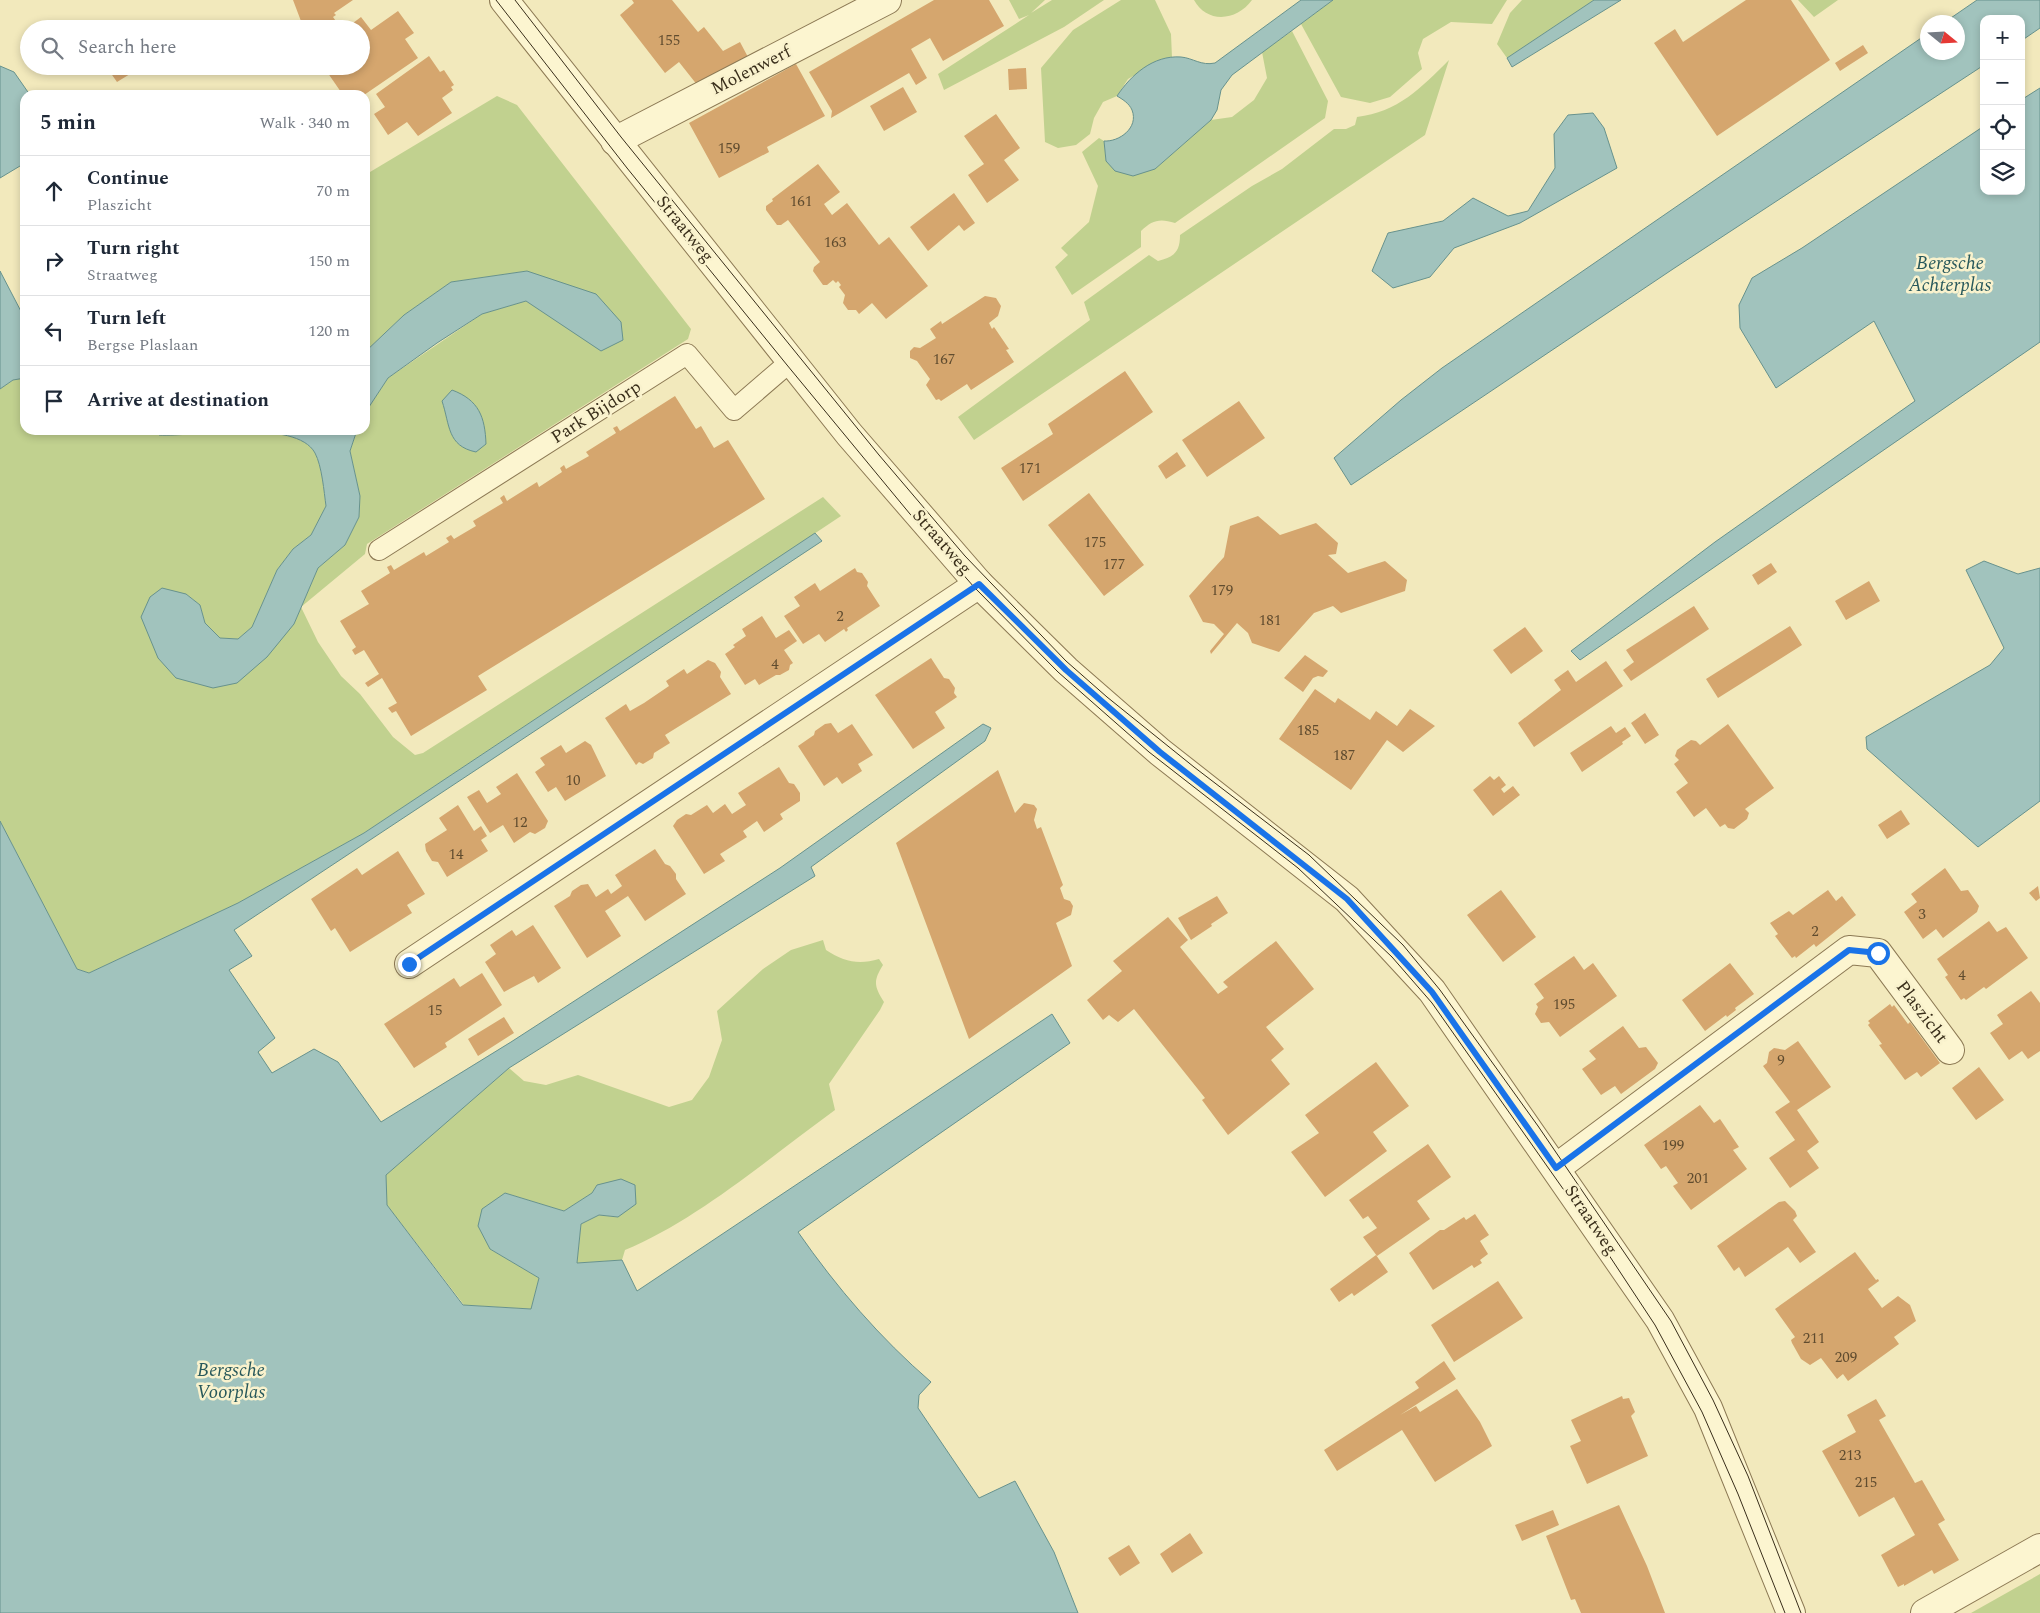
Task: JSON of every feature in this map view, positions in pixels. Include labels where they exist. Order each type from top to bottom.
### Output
[{"type":"street","name":"Straatweg","points":[[504,0],[849,434],[979,584],[1066,670],[1160,752],[1347,899],[1432,992],[1660,1320],[1708,1408],[1791,1613]]},
{"type":"street","name":"Molenwerf","points":[[615,141],[887,0]]},
{"type":"street","points":[[409,964],[979,584]]},
{"type":"street","name":"Plaszicht","points":[[1556,1168],[1849,950],[1878,953],[1950,1050]]},
{"type":"street","points":[[1925,1613],[2040,1548]]},
{"type":"lane","name":"Park Bijdorp","points":[[379,550],[687,354],[734,410],[791,361]]},
{"type":"green space","points":[[1009,0],[1045,0],[1031,13],[1052,0],[1104,0],[1064,27],[944,90],[938,74],[1029,15],[1019,19]]},
{"type":"green space","points":[[1121,0],[1155,0],[1171,34],[1172,58],[1161,60],[1128,79],[1117,96],[1103,102],[1094,118],[1090,134],[1076,145],[1058,148],[1045,142],[1041,68],[1073,30]]},
{"type":"green space","points":[[1194,0],[1252,0],[1238,12],[1222,17],[1206,13]]},
{"type":"green space","points":[[1333,0],[1507,0],[1492,24],[1451,22],[1423,39],[1418,53],[1422,69],[1390,97],[1370,103],[1341,97],[1301,24]]},
{"type":"green space","points":[[1522,0],[1594,0],[1507,58],[1497,44],[1510,13]]},
{"type":"green space","points":[[1798,0],[1838,0],[1814,17]]},
{"type":"green space","points":[[1292,31],[1328,101],[1325,118],[1175,223],[1161,220],[1149,224],[1141,231],[1141,247],[1072,295],[1055,267],[1068,255],[1061,248],[1089,222],[1098,186],[1082,152],[1099,138],[1104,141],[1106,161],[1155,169],[1211,120],[1232,117],[1254,100],[1267,78],[1262,52]]},
{"type":"green space","points":[[1449,60],[1425,135],[974,440],[958,417],[1090,320],[1084,302],[1149,255],[1158,261],[1168,258],[1177,250],[1180,235],[1252,186],[1282,169],[1334,129],[1346,129],[1355,125],[1357,117],[1385,110],[1408,97]]},
{"type":"green space","points":[[497,96],[517,105],[691,329],[688,339],[367,544],[365,554],[301,607],[318,568],[345,545],[359,517],[360,496],[350,451],[355,435],[370,435],[370,405],[388,378],[482,314],[526,301],[563,325],[527,271],[451,282],[404,315],[370,347],[370,172]]},
{"type":"green space","points":[[20,379],[20,435],[283,435],[304,442],[315,453],[317,458],[326,506],[311,535],[293,549],[277,570],[252,627],[238,639],[220,638],[205,623],[200,605],[186,594],[176,678],[294,624],[301,607],[318,642],[341,676],[360,694],[393,737],[415,755],[423,753],[823,497],[841,516],[364,833],[238,903],[89,973],[77,969],[0,821],[0,389],[13,380]]},
{"type":"green space","points":[[823,940],[826,950],[845,960],[865,962],[879,959],[883,965],[876,984],[884,1002],[829,1084],[835,1110],[760,1167],[680,1222],[625,1250],[622,1260],[577,1263],[581,1224],[599,1215],[618,1217],[597,1185],[592,1193],[564,1211],[505,1193],[490,1249],[539,1278],[531,1309],[464,1305],[387,1205],[385,1175],[509,1068],[524,1081],[546,1085],[578,1075],[669,1107],[692,1100],[709,1077],[722,1040],[717,1011],[763,969],[791,950]]},
{"type":"green space","points":[[2040,1574],[2040,1613],[1971,1613]]},
{"type":"water","points":[[1301,0],[1333,0],[1232,75],[1221,90],[1217,110],[1211,120],[1155,169],[1133,176],[1115,171],[1106,161],[1104,141],[1116,139],[1126,133],[1133,123],[1131,108],[1117,96],[1136,74],[1152,63],[1171,57],[1181,57],[1201,63],[1215,63]]},
{"type":"water","points":[[1594,0],[1621,0],[1512,67],[1507,58]]},
{"type":"water","points":[[1977,0],[2040,0],[2040,28],[2025,38],[2025,15],[1980,15],[1980,68],[1673,269],[1351,485],[1334,458],[1401,400],[1442,368],[1920,39],[1920,60],[1965,60],[1965,15],[1955,15]]},
{"type":"water","points":[[0,66],[14,72],[27,90],[20,90],[20,166],[0,178]]},
{"type":"water","name":"Bergsche Achterplas","points":[[2040,88],[2040,342],[1580,660],[1571,651],[1715,542],[1915,401],[1874,321],[1776,388],[1740,328],[1739,305],[1752,278],[1802,248],[1980,129],[1980,195],[2025,195],[2025,97]]},
{"type":"water","points":[[1593,113],[1604,128],[1617,168],[1520,223],[1454,248],[1430,277],[1393,288],[1372,271],[1388,233],[1443,221],[1473,198],[1508,216],[1528,211],[1555,168],[1554,134],[1568,115]]},
{"type":"water","points":[[0,271],[20,309],[20,379],[13,380],[0,389]]},
{"type":"water","points":[[527,271],[596,294],[621,322],[623,340],[601,351],[526,301],[482,314],[437,343],[388,378],[370,405],[370,347],[404,315],[451,282]]},
{"type":"water","points":[[452,390],[469,399],[482,418],[486,444],[476,452],[460,445],[451,433],[442,401]]},
{"type":"water","points":[[282,435],[355,435],[350,451],[360,496],[359,517],[345,545],[318,568],[294,624],[267,657],[237,683],[213,688],[176,678],[158,658],[141,617],[150,597],[162,588],[186,594],[200,605],[205,623],[220,638],[238,639],[252,627],[277,570],[293,549],[311,535],[326,506],[322,479],[315,453],[304,442]]},
{"type":"water","name":"Bergsche Voorplas","points":[[815,533],[822,541],[234,930],[252,956],[229,970],[275,1038],[258,1052],[272,1073],[314,1049],[338,1062],[381,1122],[511,1042],[780,868],[983,724],[991,728],[985,741],[811,867],[815,876],[509,1068],[386,1175],[387,1205],[463,1305],[531,1309],[539,1278],[490,1249],[478,1226],[482,1209],[505,1193],[564,1211],[592,1193],[597,1185],[621,1179],[635,1185],[636,1204],[618,1217],[599,1215],[581,1224],[577,1263],[622,1260],[637,1291],[1052,1014],[1070,1043],[798,1232],[860,1312],[894,1348],[931,1382],[919,1395],[918,1408],[979,1498],[1015,1481],[1054,1552],[1078,1613],[0,1613],[0,821],[77,969],[89,973],[238,903],[364,833]]},
{"type":"water","points":[[1984,561],[2018,574],[2040,568],[2040,801],[1978,847],[1867,749],[1866,737],[1990,665],[2004,648],[1966,570]]},
{"type":"building","points":[[293,0],[353,0],[334,13],[336,15],[333,17],[335,20],[301,20]]},
{"type":"building","points":[[632,0],[672,0],[698,32],[704,27],[723,51],[740,42],[749,59],[698,86],[679,62],[665,73],[620,15],[634,3]]},
{"type":"building","points":[[934,0],[989,0],[1004,26],[943,61],[930,38],[911,49],[927,78],[916,85],[909,73],[831,118],[832,111],[809,72]]},
{"type":"building","points":[[1746,0],[1791,0],[1830,60],[1717,136],[1654,43],[1675,29],[1683,42]]},
{"type":"building","points":[[398,11],[414,33],[405,39],[418,58],[370,91],[340,90],[329,75],[370,75],[370,29],[371,30]]},
{"type":"building","points":[[1863,45],[1868,53],[1840,71],[1835,63]]},
{"type":"building","points":[[429,56],[440,72],[444,70],[454,85],[451,87],[453,90],[442,98],[452,113],[418,136],[407,122],[388,135],[374,114],[385,107],[376,94]]},
{"type":"building","points":[[796,64],[825,116],[767,147],[769,152],[719,178],[689,123]]},
{"type":"building","points":[[1026,68],[1027,89],[1009,90],[1008,69]]},
{"type":"building","points":[[112,75],[128,75],[117,82]]},
{"type":"building","points":[[903,87],[917,112],[884,131],[870,106]]},
{"type":"building","points":[[996,114],[1020,148],[1004,160],[1019,180],[987,203],[968,175],[984,164],[964,136]]},
{"type":"building","points":[[818,164],[840,192],[824,204],[832,215],[847,203],[879,245],[889,237],[928,286],[886,319],[872,303],[859,314],[856,310],[848,310],[843,303],[845,295],[839,287],[841,285],[838,281],[836,283],[833,280],[827,285],[823,285],[813,271],[814,267],[820,262],[788,220],[781,225],[777,225],[766,210],[766,206],[773,201],[772,199]]},
{"type":"building","points":[[954,193],[975,223],[964,231],[959,225],[928,251],[910,227]]},
{"type":"building","points":[[985,296],[996,298],[1001,306],[998,316],[989,323],[992,329],[994,327],[1009,349],[1006,350],[1014,362],[971,390],[967,384],[941,401],[939,399],[936,400],[926,385],[930,379],[917,361],[910,358],[910,351],[914,347],[920,348],[936,338],[930,329],[941,321],[942,324]]},
{"type":"building","points":[[1125,371],[1153,412],[1023,501],[1001,468],[1053,434],[1048,424]]},
{"type":"building","points":[[675,396],[696,429],[701,426],[714,448],[728,440],[765,499],[478,676],[487,690],[411,736],[396,711],[392,713],[388,708],[397,703],[382,678],[368,687],[365,683],[379,674],[364,650],[355,655],[352,650],[356,647],[340,621],[369,604],[361,591],[390,573],[387,567],[391,565],[394,570],[424,552],[426,556],[449,542],[446,538],[451,535],[454,539],[476,526],[473,521],[503,503],[500,498],[504,495],[507,501],[537,482],[539,487],[562,472],[560,468],[564,465],[566,469],[589,456],[586,452],[616,433],[613,428],[617,426],[620,431]]},
{"type":"building","points":[[1239,401],[1265,438],[1207,477],[1182,440]]},
{"type":"building","points":[[1177,452],[1186,466],[1166,479],[1158,466]]},
{"type":"building","points":[[1089,493],[1144,565],[1104,596],[1048,525]]},
{"type":"building","points":[[1258,516],[1280,535],[1316,523],[1338,543],[1336,554],[1328,555],[1348,573],[1385,561],[1407,580],[1405,591],[1341,613],[1333,606],[1314,613],[1279,652],[1252,643],[1248,633],[1237,623],[1211,654],[1210,651],[1224,634],[1214,624],[1203,622],[1189,596],[1224,557],[1230,526]]},
{"type":"building","points":[[1771,563],[1777,572],[1758,585],[1752,575]]},
{"type":"building","points":[[855,568],[857,572],[862,573],[868,582],[867,586],[880,606],[847,628],[846,632],[844,629],[825,642],[819,634],[803,644],[784,616],[800,606],[794,597],[815,583],[820,591]]},
{"type":"building","points":[[1869,581],[1880,601],[1846,620],[1835,601]]},
{"type":"building","points":[[1694,606],[1709,629],[1631,681],[1623,670],[1634,662],[1626,650]]},
{"type":"building","points":[[762,616],[776,638],[789,630],[797,641],[784,650],[793,663],[790,665],[789,670],[759,685],[755,679],[745,685],[725,654],[735,647],[733,645],[746,636],[742,629]]},
{"type":"building","points":[[1790,626],[1802,645],[1718,698],[1706,679]]},
{"type":"building","points":[[1525,627],[1543,651],[1511,674],[1493,650]]},
{"type":"building","points":[[1305,655],[1328,671],[1323,677],[1313,678],[1303,692],[1284,678]]},
{"type":"building","points":[[931,658],[944,678],[949,679],[955,688],[954,693],[957,697],[935,712],[945,728],[913,749],[875,695]]},
{"type":"building","points":[[708,660],[715,663],[721,672],[720,677],[731,694],[665,735],[670,743],[654,753],[653,758],[643,764],[639,762],[636,765],[605,718],[626,704],[630,711],[669,686],[666,681],[684,669],[687,674]]},
{"type":"building","points":[[1606,661],[1623,686],[1534,747],[1518,723],[1561,690],[1554,680],[1568,670],[1576,682]]},
{"type":"building","points":[[1315,689],[1335,703],[1338,698],[1370,720],[1376,711],[1397,726],[1410,709],[1435,726],[1403,752],[1387,740],[1351,790],[1279,739]]},
{"type":"building","points":[[1645,713],[1659,735],[1645,744],[1631,723]]},
{"type":"building","points":[[831,723],[838,733],[852,724],[873,755],[858,764],[862,771],[842,784],[837,777],[824,786],[798,746],[814,735],[815,731],[825,724]]},
{"type":"building","points":[[1728,724],[1774,788],[1745,809],[1749,813],[1747,819],[1734,829],[1728,828],[1725,824],[1720,827],[1706,808],[1694,817],[1676,792],[1688,783],[1674,764],[1679,760],[1675,756],[1677,750],[1691,740],[1696,741],[1700,745]]},
{"type":"building","points":[[1611,726],[1616,733],[1625,727],[1631,736],[1622,742],[1623,744],[1582,772],[1570,753]]},
{"type":"building","points":[[585,741],[591,745],[606,776],[565,801],[556,787],[548,792],[535,772],[545,765],[540,758],[561,745],[566,753]]},
{"type":"building","points":[[779,767],[789,783],[794,784],[800,793],[800,801],[780,814],[783,819],[764,832],[757,821],[743,831],[747,837],[720,854],[725,861],[704,874],[673,826],[677,820],[686,814],[691,815],[707,805],[713,813],[725,804],[732,814],[746,805],[738,793]]},
{"type":"building","points":[[998,770],[1015,813],[1024,803],[1034,805],[1037,809],[1034,820],[1037,829],[1041,827],[1063,885],[1060,888],[1064,899],[1070,901],[1073,906],[1071,915],[1056,923],[1072,966],[969,1039],[896,843]]},
{"type":"building","points":[[517,773],[548,821],[545,828],[535,834],[530,832],[514,843],[503,825],[490,833],[467,797],[479,790],[487,803],[501,794],[496,787]]},
{"type":"building","points":[[1490,776],[1494,780],[1499,776],[1506,785],[1501,789],[1504,793],[1513,786],[1520,795],[1493,816],[1473,790]]},
{"type":"building","points":[[458,805],[474,831],[481,826],[487,836],[481,840],[488,851],[447,877],[438,862],[432,861],[426,851],[425,844],[447,830],[439,818]]},
{"type":"building","points":[[1901,810],[1910,824],[1887,839],[1878,825]]},
{"type":"building","points":[[655,849],[665,864],[670,866],[676,874],[676,879],[686,894],[645,921],[628,896],[605,911],[621,936],[587,958],[554,906],[570,896],[572,891],[581,885],[588,884],[596,897],[608,889],[611,894],[622,886],[615,875]]},
{"type":"building","points":[[398,851],[425,894],[407,905],[412,913],[350,952],[335,928],[331,931],[311,899],[357,868],[362,875]]},
{"type":"building","points":[[1945,868],[1961,891],[1968,890],[1979,906],[1977,912],[1943,938],[1936,929],[1923,939],[1904,912],[1917,902],[1911,894]]},
{"type":"building","points":[[2038,886],[2040,898],[2036,901],[2029,893]]},
{"type":"building","points":[[1501,890],[1536,937],[1503,962],[1467,915]]},
{"type":"building","points":[[1828,890],[1836,901],[1842,896],[1856,915],[1816,947],[1814,944],[1796,958],[1795,956],[1792,958],[1775,936],[1778,934],[1770,923],[1789,911],[1793,915]]},
{"type":"building","points":[[1217,896],[1228,913],[1191,940],[1178,918]]},
{"type":"building","points":[[1168,917],[1188,940],[1180,947],[1218,994],[1228,987],[1223,982],[1276,941],[1314,989],[1266,1027],[1284,1049],[1271,1060],[1290,1084],[1228,1135],[1202,1100],[1205,1098],[1134,1009],[1118,1022],[1109,1015],[1103,1020],[1087,1000],[1122,971],[1113,961]]},
{"type":"building","points":[[1989,921],[1997,932],[2006,927],[2028,958],[1986,989],[1984,987],[1966,1000],[1964,998],[1961,1000],[1945,977],[1948,975],[1937,959]]},
{"type":"building","points":[[533,925],[561,968],[538,983],[534,976],[504,992],[485,962],[496,954],[490,945],[512,930],[516,936]]},
{"type":"building","points":[[1574,956],[1584,970],[1593,963],[1617,996],[1560,1037],[1549,1022],[1541,1023],[1535,1014],[1538,1007],[1536,1004],[1544,998],[1534,984]]},
{"type":"building","points":[[1730,963],[1754,994],[1735,1008],[1736,1010],[1727,1017],[1726,1015],[1705,1031],[1682,1000]]},
{"type":"building","points":[[482,973],[502,1005],[445,1043],[447,1047],[414,1068],[384,1024],[454,978],[460,987]]},
{"type":"building","points":[[2031,991],[2040,1003],[2040,1051],[2028,1059],[2022,1051],[2009,1060],[1990,1033],[2003,1024],[1997,1015]]},
{"type":"building","points":[[1890,1004],[1892,1007],[1894,1005],[1908,1024],[1910,1022],[1940,1063],[1921,1077],[1917,1072],[1905,1080],[1879,1045],[1882,1044],[1868,1025],[1870,1023],[1868,1021]]},
{"type":"building","points":[[504,1017],[514,1033],[478,1056],[468,1039]]},
{"type":"building","points":[[1623,1026],[1639,1048],[1646,1047],[1658,1063],[1655,1069],[1621,1094],[1615,1086],[1601,1095],[1582,1069],[1596,1059],[1589,1051]]},
{"type":"building","points":[[1798,1041],[1831,1087],[1797,1110],[1819,1142],[1807,1151],[1819,1168],[1790,1188],[1769,1158],[1795,1140],[1775,1112],[1790,1102],[1763,1066],[1767,1063],[1769,1052],[1774,1048],[1785,1050]]},
{"type":"building","points":[[1376,1062],[1409,1106],[1373,1132],[1387,1151],[1325,1197],[1291,1152],[1319,1133],[1305,1115]]},
{"type":"building","points":[[1979,1067],[2004,1100],[1976,1120],[1952,1088]]},
{"type":"building","points":[[1700,1105],[1714,1123],[1720,1119],[1739,1147],[1733,1150],[1747,1169],[1691,1210],[1673,1186],[1678,1183],[1666,1166],[1661,1169],[1644,1145]]},
{"type":"building","points":[[1428,1144],[1451,1177],[1417,1201],[1430,1219],[1377,1256],[1363,1237],[1377,1228],[1368,1216],[1363,1219],[1349,1200]]},
{"type":"building","points":[[1785,1201],[1795,1211],[1797,1216],[1793,1220],[1816,1252],[1800,1263],[1788,1247],[1745,1277],[1739,1267],[1734,1271],[1717,1246],[1779,1202]]},
{"type":"building","points":[[1475,1214],[1489,1235],[1480,1241],[1488,1254],[1480,1260],[1482,1263],[1474,1268],[1472,1265],[1433,1290],[1409,1253],[1440,1230],[1444,1230],[1464,1217],[1466,1220]]},
{"type":"building","points":[[1855,1252],[1876,1280],[1878,1279],[1879,1281],[1868,1289],[1882,1308],[1898,1296],[1910,1305],[1916,1321],[1894,1337],[1899,1344],[1848,1381],[1843,1374],[1837,1379],[1821,1358],[1810,1365],[1801,1359],[1791,1340],[1795,1337],[1775,1309]]},
{"type":"building","points":[[1376,1255],[1388,1272],[1354,1296],[1352,1293],[1339,1302],[1330,1289]]},
{"type":"building","points":[[1498,1281],[1523,1318],[1454,1362],[1431,1325]]},
{"type":"building","points":[[1444,1361],[1456,1379],[1400,1415],[1416,1406],[1420,1412],[1457,1389],[1480,1422],[1492,1446],[1435,1482],[1402,1430],[1337,1471],[1324,1450],[1419,1388],[1415,1382]]},
{"type":"building","points":[[1622,1396],[1623,1399],[1629,1398],[1635,1412],[1631,1416],[1648,1456],[1587,1484],[1570,1446],[1581,1441],[1571,1420]]},
{"type":"building","points":[[1876,1399],[1886,1416],[1879,1420],[1915,1483],[1922,1480],[1945,1520],[1938,1524],[1959,1560],[1934,1574],[1932,1570],[1904,1586],[1904,1584],[1898,1587],[1881,1555],[1915,1535],[1894,1497],[1859,1517],[1822,1451],[1856,1432],[1847,1415]]},
{"type":"building","points":[[1619,1505],[1647,1566],[1665,1613],[1581,1613],[1575,1599],[1571,1600],[1546,1536]]},
{"type":"building","points":[[1553,1510],[1559,1525],[1522,1541],[1515,1525]]},
{"type":"building","points":[[1190,1533],[1203,1553],[1172,1573],[1160,1554]]},
{"type":"building","points":[[1129,1545],[1140,1563],[1120,1576],[1108,1558]]},
{"type":"tram line","points":[[496,0],[627,168],[787,365],[910,514],[974,587],[1058,672],[1149,752],[1298,868],[1392,957],[1432,1003],[1597,1237],[1655,1325],[1702,1412],[1738,1494],[1785,1613]]},
{"type":"tram line","points":[[515,0],[621,137],[879,455],[965,556],[1066,661],[1107,697],[1194,767],[1309,855],[1403,945],[1440,990],[1538,1126],[1671,1321],[1713,1400],[1748,1476],[1801,1613]]},
{"type":"route","points":[[409,964],[979,584],[1066,670],[1160,752],[1347,899],[1432,992],[1556,1168],[1849,950],[1878,953]]}]
